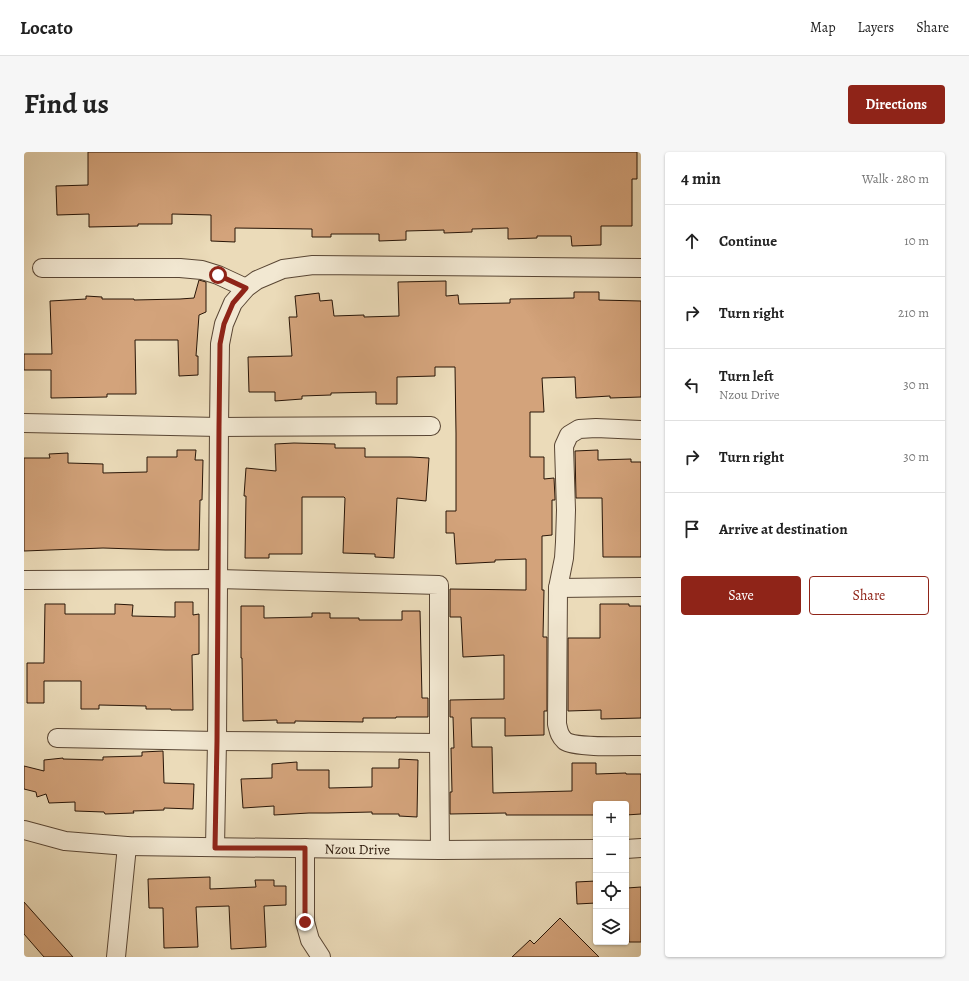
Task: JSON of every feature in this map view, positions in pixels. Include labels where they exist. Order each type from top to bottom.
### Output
[{"type":"street","points":[[215,848],[220,344],[224,324],[233,303],[246,288],[257,280],[283,269],[313,265],[641,268]]},
{"type":"street","points":[[42,268],[180,268],[202,270],[218,275],[246,288]]},
{"type":"street","points":[[24,423],[219,427],[430,426]]},
{"type":"street","points":[[641,430],[596,428],[579,429],[570,435],[564,446],[566,510],[564,558],[558,588],[557,724],[559,734],[567,742],[579,745],[641,746]]},
{"type":"street","points":[[24,580],[218,579],[439,585],[440,850]]},
{"type":"street","points":[[558,588],[641,587]]},
{"type":"street","points":[[57,738],[439,743]]},
{"type":"street","name":"Nzou Drive","points":[[24,830],[66,841],[127,846],[440,850],[593,849]]},
{"type":"street","points":[[116,957],[127,846]]},
{"type":"street","points":[[305,848],[305,922],[310,940],[321,957]]},
{"type":"street","points":[[629,848],[641,848]]},
{"type":"building","points":[[88,152],[637,152],[637,179],[632,179],[632,226],[601,226],[601,245],[572,246],[571,236],[537,236],[537,238],[508,239],[508,228],[472,229],[472,232],[444,233],[444,230],[406,231],[406,240],[379,241],[379,234],[331,234],[331,237],[312,237],[312,229],[235,228],[235,242],[211,241],[211,215],[172,214],[172,224],[138,224],[138,226],[89,227],[89,214],[57,215],[56,186],[88,185]]},
{"type":"building","points":[[199,280],[206,282],[206,312],[199,315],[196,356],[198,356],[198,375],[179,376],[178,340],[135,340],[136,394],[107,394],[107,397],[51,398],[51,370],[24,370],[24,354],[52,354],[50,301],[86,299],[86,296],[102,297],[102,299],[134,300],[194,298]]},
{"type":"building","points":[[446,281],[446,296],[458,295],[459,304],[510,303],[510,299],[574,298],[574,292],[599,292],[599,300],[641,301],[641,397],[610,398],[610,396],[576,398],[575,377],[542,378],[544,412],[530,412],[530,457],[544,457],[544,479],[554,478],[555,498],[555,500],[552,500],[552,535],[542,536],[542,590],[544,590],[543,637],[547,637],[547,711],[544,711],[544,735],[505,736],[505,718],[471,718],[472,747],[492,747],[493,793],[572,791],[572,763],[596,763],[596,774],[641,774],[641,814],[629,815],[629,801],[593,801],[593,815],[506,815],[506,813],[450,814],[450,792],[452,792],[451,748],[454,748],[453,717],[450,717],[450,700],[504,699],[504,655],[463,657],[461,617],[450,617],[450,589],[526,590],[526,559],[495,560],[495,562],[456,564],[454,533],[446,533],[446,511],[456,511],[455,367],[435,367],[435,376],[397,377],[397,404],[376,404],[376,392],[331,393],[331,395],[302,396],[302,399],[275,401],[275,392],[249,392],[248,357],[292,356],[289,317],[297,317],[295,296],[319,293],[320,301],[332,300],[334,316],[399,316],[398,282]]},
{"type":"building","points":[[275,444],[335,444],[335,448],[365,448],[365,457],[429,458],[426,501],[397,498],[394,558],[375,557],[375,554],[343,553],[345,498],[302,497],[302,554],[269,554],[269,558],[245,558],[246,496],[244,496],[246,468],[276,471]]},
{"type":"building","points":[[177,450],[196,450],[195,460],[203,460],[202,500],[200,500],[199,550],[103,548],[24,551],[24,458],[50,458],[49,454],[68,453],[68,463],[103,464],[103,473],[147,472],[147,457],[177,457]]},
{"type":"building","points":[[598,450],[598,460],[631,459],[631,462],[641,462],[641,557],[603,557],[602,498],[576,498],[575,451]]},
{"type":"building","points":[[175,602],[193,602],[193,615],[199,614],[199,654],[192,655],[193,710],[146,709],[146,706],[99,705],[99,709],[81,709],[81,681],[44,681],[44,703],[27,703],[27,663],[44,663],[45,604],[65,604],[65,614],[115,614],[115,604],[133,605],[132,616],[175,617]]},
{"type":"building","points":[[600,604],[629,604],[629,606],[641,606],[641,718],[601,719],[601,710],[568,711],[568,638],[600,638]]},
{"type":"building","points":[[241,606],[264,606],[264,618],[312,617],[312,613],[330,613],[330,618],[402,620],[402,611],[420,611],[422,698],[428,698],[428,717],[363,718],[363,722],[295,721],[295,723],[277,723],[277,720],[243,721]]},
{"type":"building","points":[[163,751],[164,783],[194,784],[193,809],[164,808],[164,810],[105,814],[104,812],[75,811],[75,802],[49,803],[46,794],[37,797],[36,792],[24,789],[24,766],[44,771],[44,760],[63,758],[103,760],[103,757],[142,756],[142,752]]},
{"type":"building","points":[[399,759],[418,760],[417,817],[399,816],[399,814],[372,814],[372,812],[274,815],[274,806],[243,808],[241,779],[272,778],[272,764],[297,762],[297,770],[329,770],[329,788],[372,787],[372,768],[399,768]]},
{"type":"building","points":[[210,877],[210,889],[256,887],[255,880],[274,880],[274,886],[286,886],[286,905],[264,906],[266,947],[231,949],[229,906],[196,907],[198,947],[164,948],[163,908],[149,908],[148,879]]},
{"type":"building","points":[[593,881],[593,903],[577,904],[576,882]]},
{"type":"building","points":[[641,887],[641,942],[629,942],[629,888]]},
{"type":"building","points":[[24,902],[73,957],[44,957],[24,934]]},
{"type":"building","points":[[560,918],[599,957],[512,957],[530,940],[534,944]]},
{"type":"route","points":[[218,275],[246,288],[233,303],[224,324],[220,344],[215,848],[305,848],[305,922]]}]
